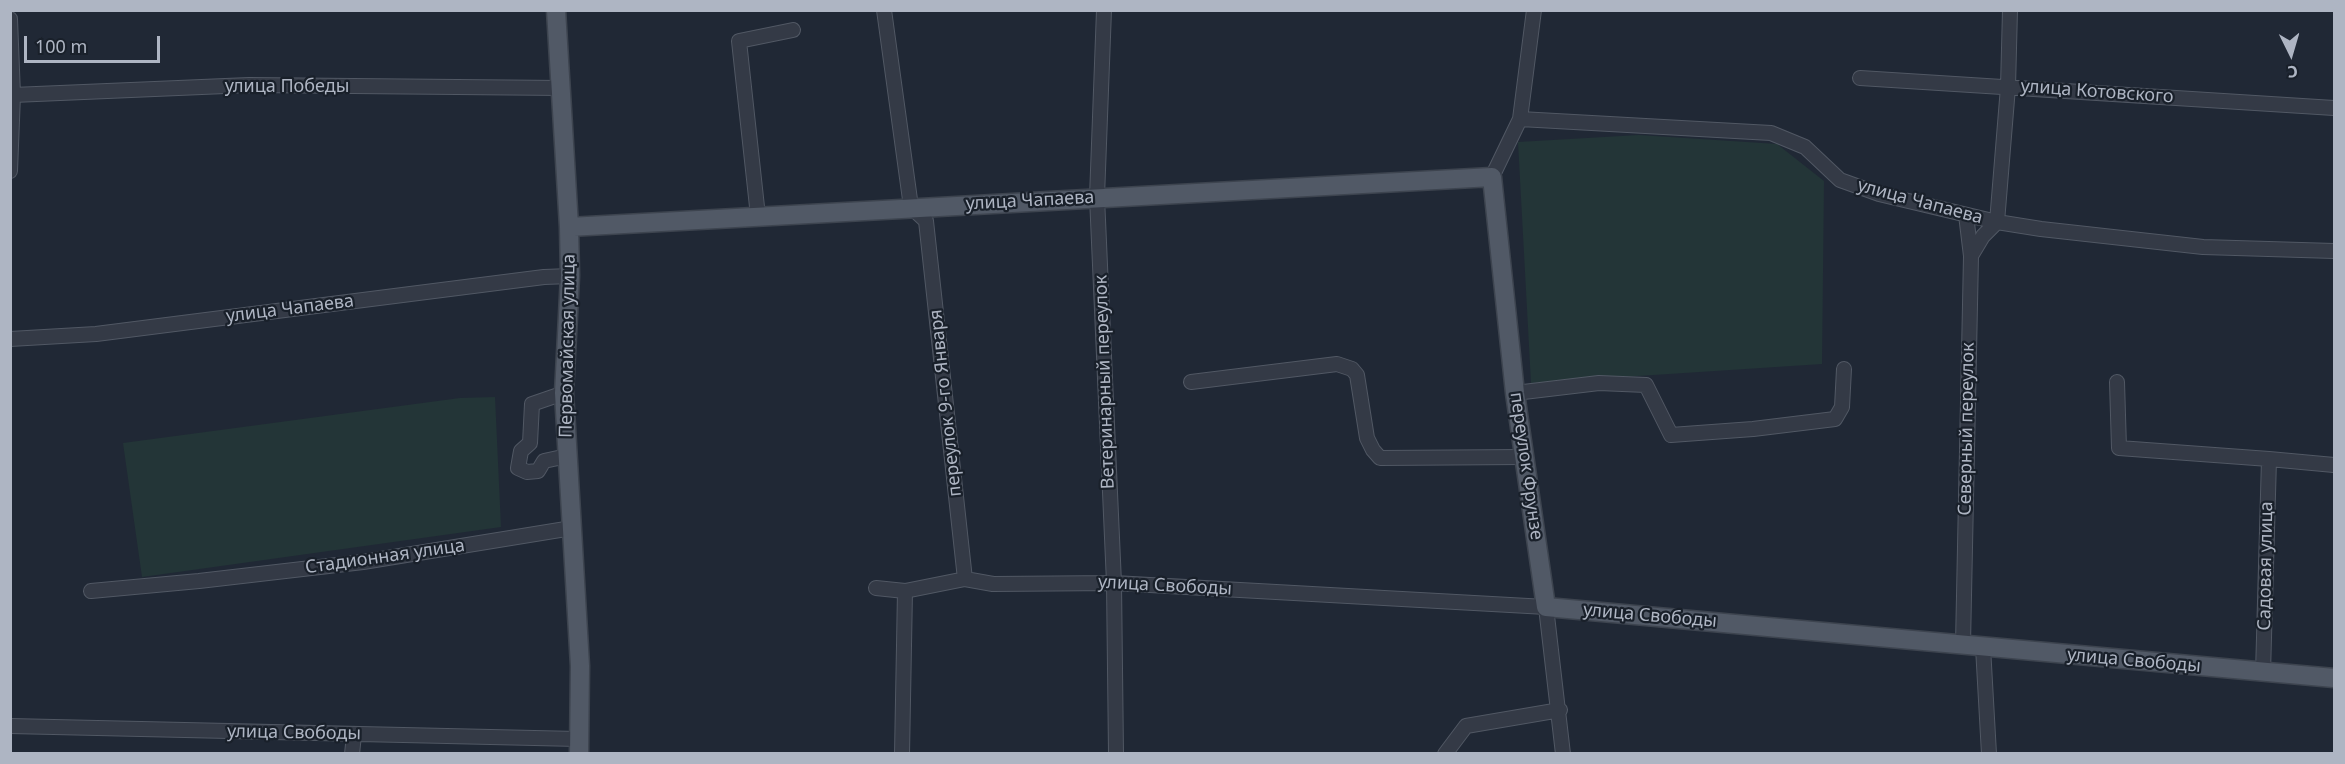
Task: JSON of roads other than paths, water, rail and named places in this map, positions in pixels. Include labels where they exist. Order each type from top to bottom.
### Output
[{"type":"main road","name":"Первомайская улица","points":[[556,10],[569,227],[570,276],[564,393],[580,666],[579,746]]},
{"type":"main road","name":"улица Чапаева","points":[[569,227],[1492,177]]},
{"type":"main road","name":"переулок Фрунзе","points":[[1492,177],[1523,457],[1546,607]]},
{"type":"main road","name":"улица Свободы","points":[[1546,607],[2334,678]]},
{"type":"street","name":"переулок 9-го Января","points":[[884,10],[911,207],[926,221],[965,579]]},
{"type":"street","name":"Ветеринарный переулок","points":[[1104,10],[1097,197],[1114,583],[1116,753]]},
{"type":"street","points":[[1492,177],[1520,119],[1534,10]]},
{"type":"street","points":[[1971,256],[1983,236],[1997,222],[2008,87],[2010,10]]},
{"type":"street","points":[[10,19],[13,95],[10,171]]},
{"type":"street","points":[[758,216],[739,42],[793,30]]},
{"type":"street","name":"улица Котовского","points":[[1860,78],[2334,108]]},
{"type":"street","name":"улица Победы","points":[[13,95],[249,85],[561,88]]},
{"type":"street","name":"улица Чапаева","points":[[1520,119],[1771,133],[1806,147],[1840,180],[1879,194],[1997,222],[2203,247],[2334,251]]},
{"type":"street","name":"Северный переулок","points":[[1963,644],[1971,256],[1966,215]]},
{"type":"street","name":"улица Чапаева","points":[[10,339],[96,334],[544,277],[570,276]]},
{"type":"street","points":[[1191,382],[1337,364],[1352,369],[1357,375],[1366,438],[1380,458],[1523,457]]},
{"type":"street","points":[[1515,393],[1599,383],[1646,385],[1671,435],[1753,429],[1835,419],[1842,407],[1844,369]]},
{"type":"street","points":[[2117,382],[2119,448],[2334,465]]},
{"type":"street","points":[[564,393],[532,404],[530,443],[521,451],[518,468],[527,472],[538,471],[544,461],[567,456]]},
{"type":"street","name":"Садовая улица","points":[[2263,673],[2269,459]]},
{"type":"street","name":"Стадионная улица","points":[[91,591],[363,562],[572,528]]},
{"type":"street","points":[[876,588],[905,591],[965,579]]},
{"type":"street","name":"улица Свободы","points":[[965,579],[993,584],[1114,583],[1546,607]]},
{"type":"street","points":[[902,753],[905,591]]},
{"type":"street","name":"переулок Фрунзе","points":[[1546,607],[1560,711],[1563,753]]},
{"type":"street","points":[[1983,647],[1989,753]]},
{"type":"street","points":[[1445,753],[1466,726],[1560,711]]},
{"type":"street","name":"улица Свободы","points":[[10,726],[354,735],[579,746]]},
{"type":"street","points":[[352,753],[354,735]]}]
